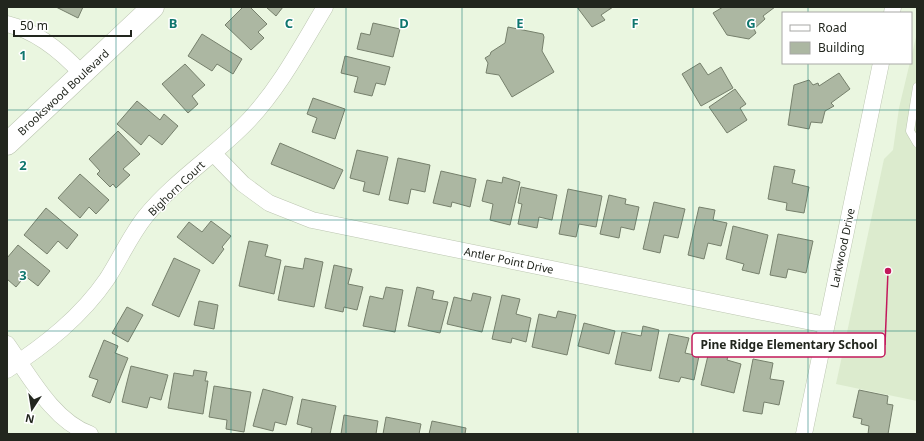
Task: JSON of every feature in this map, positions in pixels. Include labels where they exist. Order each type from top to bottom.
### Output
[{"type":"main road","name":"Brookswood Boulevard","points":[[7,144],[154,7]]},
{"type":"street","name":"Bighorn Court","points":[[13,366],[59,333],[86,305],[107,279],[145,217],[249,120],[270,96],[325,7]]},
{"type":"street","points":[[7,24],[41,39],[65,56],[82,74]]},
{"type":"street","name":"Larkwood Drive","points":[[804,434],[881,64]]},
{"type":"street","name":"Antler Point Drive","points":[[213,152],[243,184],[269,203],[312,220],[826,325]]},
{"type":"street","points":[[7,344],[13,366],[69,423],[90,434]]},
{"type":"lane","points":[[917,87],[910,130],[917,144]]},
{"type":"shaded area","points":[[917,10],[917,401],[836,384],[884,159],[893,150],[899,108],[910,64],[912,64],[912,54],[916,37]]},
{"type":"building","points":[[56,7],[83,7],[78,18]]},
{"type":"building","points":[[243,7],[250,7],[267,24],[258,32],[264,38],[251,50],[225,25]]},
{"type":"building","points":[[266,7],[283,7],[276,16]]},
{"type":"building","points":[[577,7],[613,7],[601,15],[605,20],[592,27]]},
{"type":"building","points":[[723,7],[775,7],[763,16],[765,19],[754,29],[756,33],[749,39],[727,35],[713,13]]},
{"type":"building","points":[[373,23],[400,29],[393,57],[357,49],[361,33],[370,35]]},
{"type":"building","points":[[508,27],[543,34],[542,51],[554,72],[512,97],[499,75],[486,73],[488,63],[485,58],[505,43]]},
{"type":"building","points":[[202,34],[242,59],[233,74],[217,64],[212,71],[188,56]]},
{"type":"building","points":[[345,56],[390,67],[385,85],[376,83],[372,96],[354,92],[358,77],[341,73]]},
{"type":"building","points":[[700,63],[708,75],[721,67],[733,88],[701,106],[682,74]]},
{"type":"building","points":[[185,64],[205,85],[192,96],[198,104],[188,113],[162,84]]},
{"type":"building","points":[[839,73],[850,89],[831,103],[834,106],[825,111],[822,123],[811,122],[809,129],[788,125],[794,85],[809,80],[813,85],[818,83],[819,86]]},
{"type":"building","points":[[735,89],[746,104],[740,108],[747,120],[727,133],[709,107]]},
{"type":"building","points":[[313,98],[345,109],[335,139],[312,132],[317,118],[307,114]]},
{"type":"building","points":[[137,101],[160,120],[164,114],[178,126],[162,145],[149,135],[141,145],[117,124]]},
{"type":"building","points":[[118,131],[140,154],[123,169],[130,175],[116,188],[113,184],[110,187],[97,174],[100,171],[89,159]]},
{"type":"building","points":[[280,143],[343,170],[334,189],[271,164]]},
{"type":"building","points":[[357,150],[388,157],[379,195],[363,191],[365,182],[350,178]]},
{"type":"building","points":[[398,158],[430,165],[425,192],[411,189],[408,204],[389,200]]},
{"type":"building","points":[[774,166],[795,170],[792,183],[809,187],[804,213],[786,210],[787,203],[768,199]]},
{"type":"building","points":[[441,171],[476,179],[470,207],[452,202],[451,207],[433,203]]},
{"type":"building","points":[[80,174],[109,200],[96,214],[89,207],[80,218],[58,198]]},
{"type":"building","points":[[503,177],[520,182],[510,225],[490,220],[493,204],[482,201],[487,180],[502,183]]},
{"type":"building","points":[[521,187],[557,195],[552,220],[539,217],[537,228],[518,224],[522,204],[518,203]]},
{"type":"building","points":[[568,189],[602,196],[596,227],[579,224],[576,237],[559,234]]},
{"type":"building","points":[[609,195],[626,199],[625,204],[639,207],[634,230],[621,227],[619,238],[600,234]]},
{"type":"building","points":[[654,202],[685,209],[678,238],[664,235],[660,253],[643,249]]},
{"type":"building","points":[[699,207],[715,210],[713,220],[727,223],[721,246],[708,243],[704,259],[688,255]]},
{"type":"building","points":[[46,208],[78,235],[67,249],[58,241],[47,254],[24,235]]},
{"type":"building","points":[[211,221],[231,236],[222,247],[224,249],[213,264],[177,237],[189,222],[202,232]]},
{"type":"building","points":[[733,226],[768,235],[759,274],[742,270],[744,264],[726,259]]},
{"type":"building","points":[[778,234],[813,241],[806,273],[788,269],[786,278],[770,275]]},
{"type":"building","points":[[249,241],[268,245],[265,256],[281,260],[274,294],[239,286]]},
{"type":"building","points":[[18,245],[50,271],[38,286],[25,276],[16,287],[7,279],[7,258]]},
{"type":"building","points":[[174,258],[200,270],[179,317],[152,305]]},
{"type":"building","points":[[305,258],[323,262],[314,307],[278,300],[285,266],[303,269]]},
{"type":"building","points":[[334,265],[352,269],[348,284],[363,287],[357,310],[344,307],[343,312],[325,308]]},
{"type":"building","points":[[386,287],[403,290],[395,332],[363,326],[370,296],[383,299]]},
{"type":"building","points":[[417,287],[434,291],[432,299],[448,302],[440,333],[408,326]]},
{"type":"building","points":[[473,293],[491,297],[482,332],[447,324],[454,297],[471,301]]},
{"type":"building","points":[[502,295],[520,299],[516,314],[531,318],[526,342],[512,338],[511,343],[492,339]]},
{"type":"building","points":[[199,301],[218,305],[214,329],[194,325]]},
{"type":"building","points":[[127,307],[143,315],[128,342],[112,333]]},
{"type":"building","points":[[558,311],[576,315],[567,355],[532,347],[539,314],[556,318]]},
{"type":"building","points":[[584,323],[615,331],[609,354],[578,346]]},
{"type":"building","points":[[643,326],[659,330],[651,371],[615,364],[622,332],[641,336]]},
{"type":"building","points":[[669,334],[689,338],[685,353],[699,356],[694,380],[681,377],[679,382],[659,378]]},
{"type":"building","points":[[104,340],[118,346],[115,353],[128,358],[110,403],[92,396],[98,380],[89,377]]},
{"type":"building","points":[[710,347],[729,351],[727,360],[741,364],[734,393],[701,385]]},
{"type":"building","points":[[753,359],[773,363],[770,379],[784,381],[779,405],[764,402],[762,414],[743,411]]},
{"type":"building","points":[[131,366],[168,375],[161,400],[150,397],[147,408],[122,402]]},
{"type":"building","points":[[194,370],[207,372],[205,381],[208,381],[203,414],[168,408],[174,373],[193,376]]},
{"type":"building","points":[[214,386],[251,392],[244,432],[226,429],[227,420],[209,417]]},
{"type":"building","points":[[263,389],[293,397],[286,425],[275,422],[273,431],[253,426]]},
{"type":"building","points":[[859,390],[888,396],[887,404],[893,405],[888,434],[868,434],[869,426],[861,424],[862,419],[853,417]]},
{"type":"building","points":[[302,399],[336,406],[330,434],[311,434],[312,428],[297,424]]},
{"type":"building","points":[[344,415],[378,421],[376,434],[341,434]]},
{"type":"building","points":[[386,417],[421,424],[419,434],[383,434]]},
{"type":"building","points":[[432,421],[466,428],[465,434],[429,434]]},
{"type":"place","name":"Pine Ridge Elementary School","points":[[888,271]]}]
